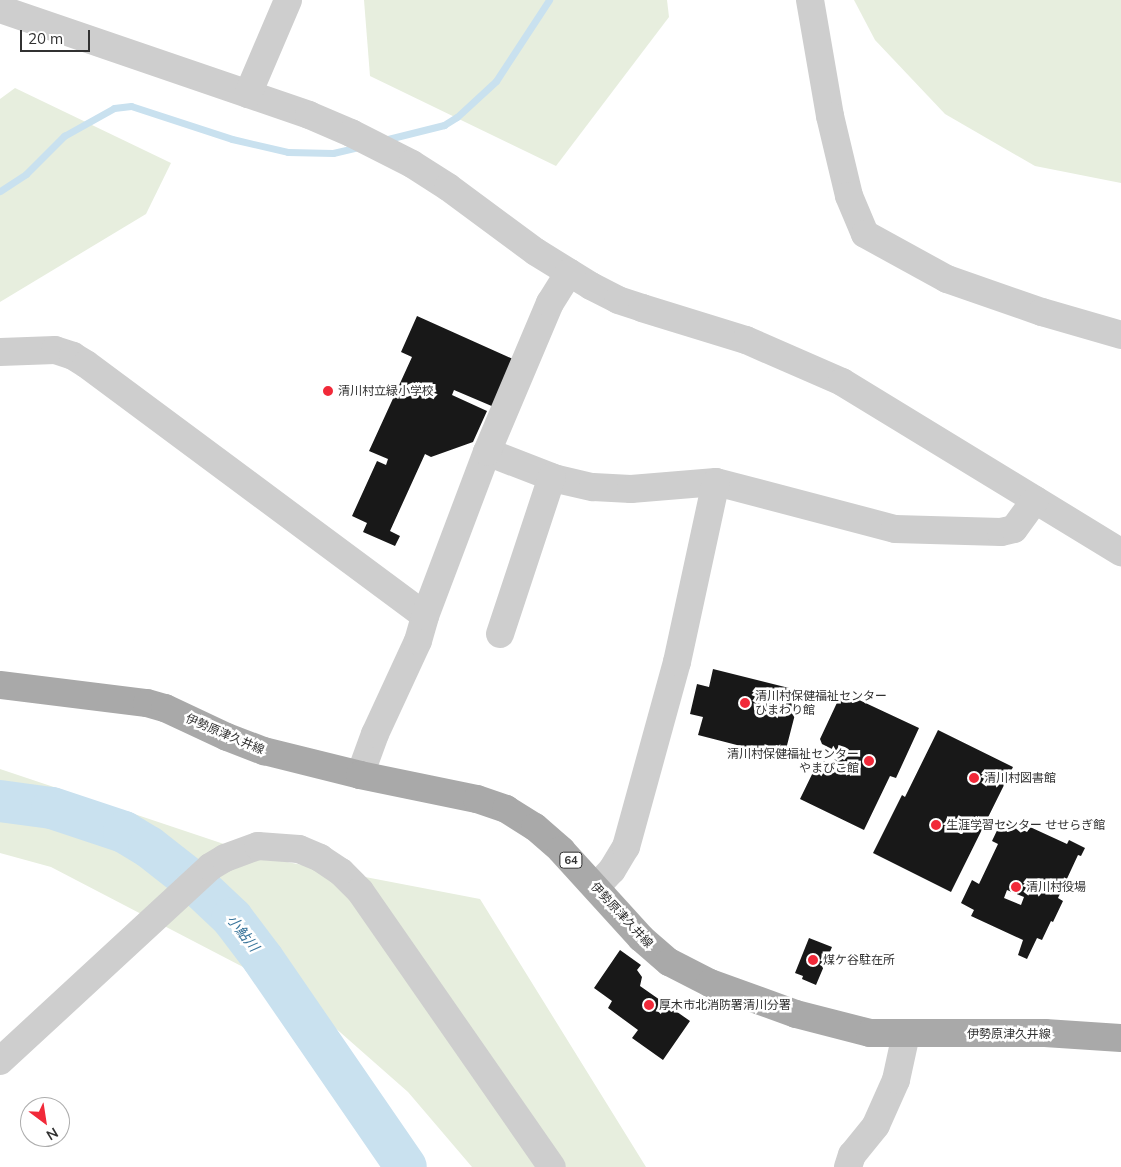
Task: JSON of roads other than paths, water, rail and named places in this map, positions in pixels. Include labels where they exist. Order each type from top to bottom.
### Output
[{"type":"main road","name":"伊勢原津久井線","points":[[0,685],[147,703],[165,708],[226,737],[264,751],[360,775],[477,799],[506,809],[547,838],[596,887],[654,950],[690,974],[748,997],[840,1027],[870,1033],[1026,1033],[1121,1038]]},
{"type":"street","points":[[248,94],[288,0]]},
{"type":"street","points":[[810,0],[830,116],[847,187],[865,234],[947,279],[1042,312],[1121,335]]},
{"type":"street","points":[[0,9],[309,115],[351,133],[412,164],[569,273],[618,300],[746,340],[834,378],[992,472],[1121,552]]},
{"type":"street","points":[[360,775],[375,734],[418,642],[424,616],[487,452],[550,303],[569,273]]},
{"type":"street","points":[[0,352],[56,350],[86,364],[424,616]]},
{"type":"street","points":[[487,452],[552,477],[593,487],[631,489],[716,482],[895,529],[1001,532],[1014,529],[1035,500]]},
{"type":"street","points":[[500,634],[552,477]]},
{"type":"street","points":[[596,887],[612,870],[626,847],[677,662],[716,482]]},
{"type":"street","points":[[0,1062],[191,884],[225,858],[258,846],[299,849],[320,858],[351,881],[552,1167]]},
{"type":"street","points":[[848,1167],[852,1155],[876,1125],[896,1080],[906,1034]]},
{"type":"waterway","points":[[384,140],[444,125],[457,117],[496,81],[549,0]]},
{"type":"waterway","points":[[0,191],[26,174],[64,136],[114,108],[131,106],[232,139],[288,152],[333,153],[359,147]]},
{"type":"waterway","name":"小鮎川","points":[[0,801],[52,808],[124,832],[149,847],[196,884],[232,918],[263,959],[406,1167]]},
{"type":"place","name":"清川村立緑小学校","points":[[328,391]]},
{"type":"place","name":"清川村保健福祉センター ひまわり館","points":[[745,703]]},
{"type":"place","name":"清川村保健福祉センター やまびこ館","points":[[869,761]]},
{"type":"place","name":"清川村図書館","points":[[974,778]]},
{"type":"place","name":"生涯学習センター せせらぎ館","points":[[936,825]]},
{"type":"place","name":"清川村役場","points":[[1016,887]]},
{"type":"place","name":"煤ケ谷駐在所","points":[[813,960]]},
{"type":"place","name":"厚木市北消防署清川分署","points":[[649,1005]]}]
